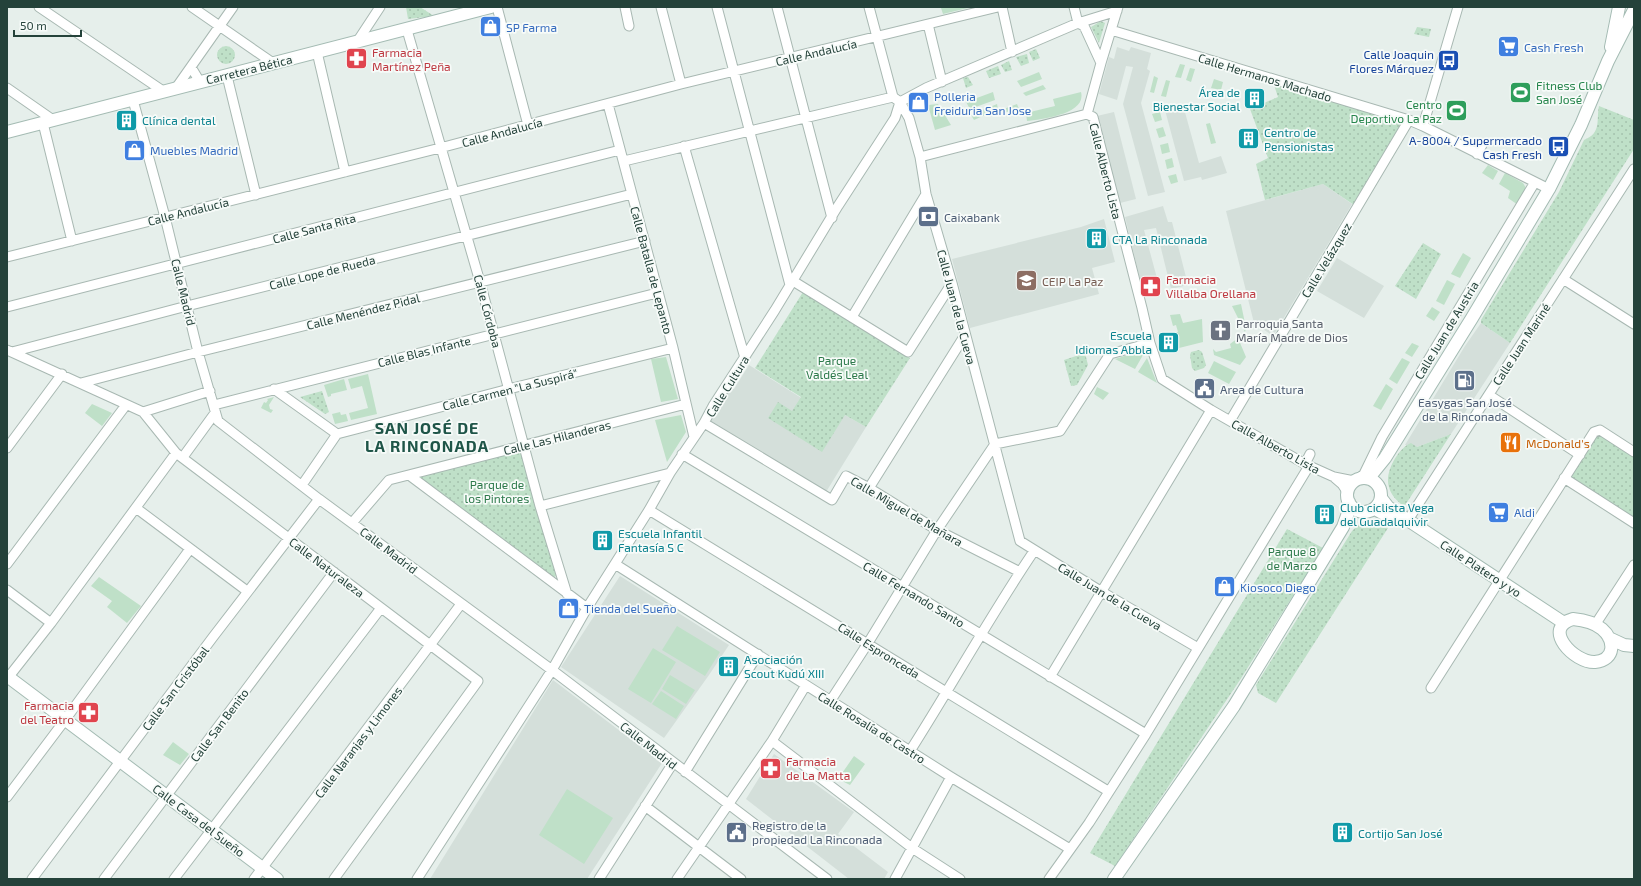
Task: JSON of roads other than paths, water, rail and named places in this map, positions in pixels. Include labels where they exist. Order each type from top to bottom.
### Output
[{"type":"main road","name":"Carretera Bética","points":[[7,132],[273,63],[408,30],[491,7]]},
{"type":"main road","points":[[1608,61],[1619,7]]},
{"type":"main road","points":[[1114,879],[1234,706],[1343,527],[1348,513],[1349,489],[1360,480],[1372,474],[1385,458],[1472,318],[1549,189],[1581,125],[1608,61],[1634,10]]},
{"type":"main road","points":[[1343,527],[1375,501],[1379,476],[1385,458]]},
{"type":"main road","points":[[1360,480],[1376,483],[1375,501]]},
{"type":"main road","points":[[1348,498],[1355,509],[1375,501]]},
{"type":"main road","name":"Calle Platero y yo","points":[[1375,501],[1388,507],[1408,520],[1498,583],[1562,625]]},
{"type":"main road","name":"Calle Platero y yo","points":[[1375,501],[1384,513],[1498,583]]},
{"type":"main road","points":[[1573,619],[1580,620],[1595,625],[1609,638],[1624,645],[1634,646],[1611,652],[1603,661],[1593,662],[1583,660],[1566,648],[1561,640],[1560,632],[1562,625],[1573,619]]},
{"type":"main road","points":[[1609,638],[1611,652]]},
{"type":"main road","name":"Calle Casa del Sueño","points":[[8,677],[277,879]]},
{"type":"street","points":[[39,7],[163,91]]},
{"type":"street","points":[[192,7],[273,63]]},
{"type":"street","points":[[176,88],[233,7]]},
{"type":"street","points":[[357,42],[380,7]]},
{"type":"street","points":[[497,7],[528,126]]},
{"type":"street","points":[[624,7],[629,26]]},
{"type":"street","points":[[661,7],[681,84]]},
{"type":"street","points":[[717,7],[792,283],[852,316],[908,352],[952,283]]},
{"type":"street","points":[[777,7],[832,218]]},
{"type":"street","name":"Calle Juan de la Cueva","points":[[869,7],[896,100],[909,118],[920,157],[926,194],[952,283],[1020,541],[1102,592],[1198,648]]},
{"type":"street","name":"Calle Andalucía","points":[[7,257],[528,126],[681,84],[998,7]]},
{"type":"street","points":[[1002,7],[1012,52]]},
{"type":"street","points":[[1074,7],[1078,23],[1084,26],[1101,63]]},
{"type":"street","points":[[1423,126],[1458,7]]},
{"type":"street","points":[[624,161],[684,146],[896,100],[942,82],[1078,23],[1118,9]]},
{"type":"street","name":"Calle Alberto Lista","points":[[1118,9],[1087,114],[1092,116],[1150,343],[1162,379],[1230,421],[1307,465],[1334,477],[1342,484],[1348,498]]},
{"type":"street","points":[[928,24],[942,82]]},
{"type":"street","name":"Calle Córdoba","points":[[408,30],[440,148],[480,282],[540,506],[567,594]]},
{"type":"street","name":"Calle Hermanos Machado","points":[[1111,30],[1409,120],[1477,154],[1523,172],[1535,182],[1549,189]]},
{"type":"street","points":[[317,52],[345,172]]},
{"type":"street","points":[[191,67],[200,82]]},
{"type":"street","points":[[227,76],[256,195]]},
{"type":"street","points":[[7,88],[48,122],[72,241]]},
{"type":"street","name":"Calle Madrid","points":[[133,100],[165,217],[198,352],[218,422],[319,499],[552,670],[827,879]]},
{"type":"street","name":"Calle Cultura","points":[[416,879],[552,670],[587,608],[649,510],[670,473],[704,424],[712,406],[792,283],[895,118],[896,100]]},
{"type":"street","name":"Calle Batalla de Lepanto","points":[[608,104],[673,348],[694,437]]},
{"type":"street","points":[[920,157],[1087,114]]},
{"type":"street","name":"Calle Velázquez","points":[[1230,421],[1409,120]]},
{"type":"street","points":[[1477,154],[1482,145]]},
{"type":"street","points":[[684,146],[744,358]]},
{"type":"street","name":"Calle Santa Rita","points":[[7,307],[620,150]]},
{"type":"street","name":"Calle Juan Mariné","points":[[1408,520],[1634,169]]},
{"type":"street","name":"Calle Juan de Austria","points":[[1360,480],[1382,437],[1535,182]]},
{"type":"street","name":"Calle Lope de Rueda","points":[[10,351],[632,194]]},
{"type":"street","points":[[852,316],[926,194]]},
{"type":"street","name":"Calle Menéndez Pidal","points":[[81,383],[198,352],[645,241]]},
{"type":"street","points":[[1563,279],[1634,324]]},
{"type":"street","name":"Calle Blas Infante","points":[[214,409],[274,390],[494,333],[658,293]]},
{"type":"street","points":[[869,488],[965,335]]},
{"type":"street","points":[[831,700],[868,644],[937,530],[995,444],[1060,431],[1110,354],[1150,343]]},
{"type":"street","name":"Calle Carmen \"La Suspirá\"","points":[[337,434],[673,348]]},
{"type":"street","points":[[10,351],[143,412],[210,391]]},
{"type":"street","points":[[7,448],[62,374]]},
{"type":"street","points":[[274,390],[337,434],[302,485]]},
{"type":"street","points":[[1489,395],[1580,455]]},
{"type":"street","name":"Calle Las Hilanderas","points":[[352,523],[388,480],[686,404]]},
{"type":"street","points":[[7,564],[126,405]]},
{"type":"street","points":[[8,677],[136,508],[180,455],[214,409]]},
{"type":"street","points":[[1050,676],[1212,410]]},
{"type":"street","name":"Calle Naturaleza","points":[[143,412],[180,455],[478,681],[334,879]]},
{"type":"street","name":"Calle Miguel de Mañara","points":[[704,424],[832,500],[846,476],[869,488],[937,530],[1020,572]]},
{"type":"street","points":[[1430,688],[1594,432],[1600,430],[1634,452]]},
{"type":"street","name":"Calle Fernando Santo","points":[[682,454],[1146,734]]},
{"type":"street","points":[[1049,879],[1089,822],[1146,734],[1307,465],[1310,454]]},
{"type":"street","points":[[540,506],[670,473]]},
{"type":"street","points":[[409,475],[587,608]]},
{"type":"street","name":"Calle Alberto Lista","points":[[1334,477],[1360,480]]},
{"type":"street","points":[[1564,478],[1634,523]]},
{"type":"street","name":"Calle San Cristóbal","points":[[32,879],[247,591],[319,499]]},
{"type":"street","points":[[136,508],[247,591]]},
{"type":"street","name":"Calle Espronceda","points":[[649,510],[1108,791]]},
{"type":"street","points":[[7,797],[190,549]]},
{"type":"street","points":[[910,751],[981,634],[1034,551]]},
{"type":"street","name":"Calle Rosalía de Castro","points":[[615,564],[910,751],[1070,849]]},
{"type":"street","points":[[1595,625],[1634,565]]},
{"type":"street","name":"Calle San Benito","points":[[104,879],[334,572]]},
{"type":"street","points":[[7,590],[51,622]]},
{"type":"street","name":"Calle Naranjas y Limones","points":[[254,879],[431,646],[461,604]]},
{"type":"street","points":[[174,879],[381,608]]},
{"type":"street","points":[[685,772],[758,654]]},
{"type":"street","points":[[677,879],[772,741],[806,684]]},
{"type":"street","points":[[772,741],[912,848],[960,879]]},
{"type":"street","points":[[599,879],[673,763]]},
{"type":"street","points":[[895,879],[951,776]]},
{"type":"street","points":[[645,806],[741,879]]},
{"type":"place","name":"SP Farma","points":[[490,27]]},
{"type":"place","name":"Cash Fresh","points":[[1508,47]]},
{"type":"place","name":"Farmacia Martínez Peña","points":[[356,59]]},
{"type":"place","name":"Calle Joaquin Flores Márquez","points":[[1449,61]]},
{"type":"place","name":"Fitness Club San José","points":[[1521,92]]},
{"type":"place","name":"Área de Bienestar Social","points":[[1255,99]]},
{"type":"place","name":"Polleria Freiduria San Jose","points":[[919,103]]},
{"type":"place","name":"Centro Deportivo La Paz","points":[[1457,111]]},
{"type":"place","name":"Clínica dental","points":[[126,120]]},
{"type":"place","name":"Centro de Pensionistas","points":[[1248,139]]},
{"type":"place","name":"A-8004 / Supermercado Cash Fresh","points":[[1558,147]]},
{"type":"place","name":"Muebles Madrid","points":[[134,150]]},
{"type":"place","name":"Caixabank","points":[[928,217]]},
{"type":"place","name":"CTA La Rinconada","points":[[1096,239]]},
{"type":"place","name":"CEIP La Paz","points":[[1027,281]]},
{"type":"place","name":"Farmacia Villalba Orellana","points":[[1150,286]]},
{"type":"place","name":"Parroquia Santa María Madre de Dios","points":[[1220,330]]},
{"type":"place","name":"Escuela Idiomas Abbla","points":[[1168,342]]},
{"type":"place","name":"Easygas San José de la Rinconada","points":[[1465,381]]},
{"type":"place","name":"Area de Cultura","points":[[1205,389]]},
{"type":"place","name":"McDonald's","points":[[1511,443]]},
{"type":"place","name":"Aldi","points":[[1499,512]]},
{"type":"place","name":"Club ciclista Vega del Guadalquivir","points":[[1324,514]]},
{"type":"place","name":"Escuela Infantil Fantasía S C","points":[[602,540]]},
{"type":"place","name":"Kiosoco Diego","points":[[1224,587]]},
{"type":"place","name":"Tienda del Sueño","points":[[569,608]]},
{"type":"place","name":"Asociación Scout Kudú XIII","points":[[729,666]]},
{"type":"place","name":"Farmacia del Teatro","points":[[89,712]]},
{"type":"place","name":"Farmacia de La Matta","points":[[771,768]]},
{"type":"place","name":"Registro de la propiedad La Rinconada","points":[[737,832]]},
{"type":"place","name":"Cortijo San José","points":[[1343,833]]},
{"type":"district","name":"SAN JOSÉ DE LA RINCONADA","points":[[427,436]]},
{"type":"park label","name":"Parque Valdés Leal","points":[[837,367]]},
{"type":"park label","name":"Parque de los Pintores","points":[[497,491]]},
{"type":"park label","name":"Parque 8 de Marzo","points":[[1292,558]]}]
